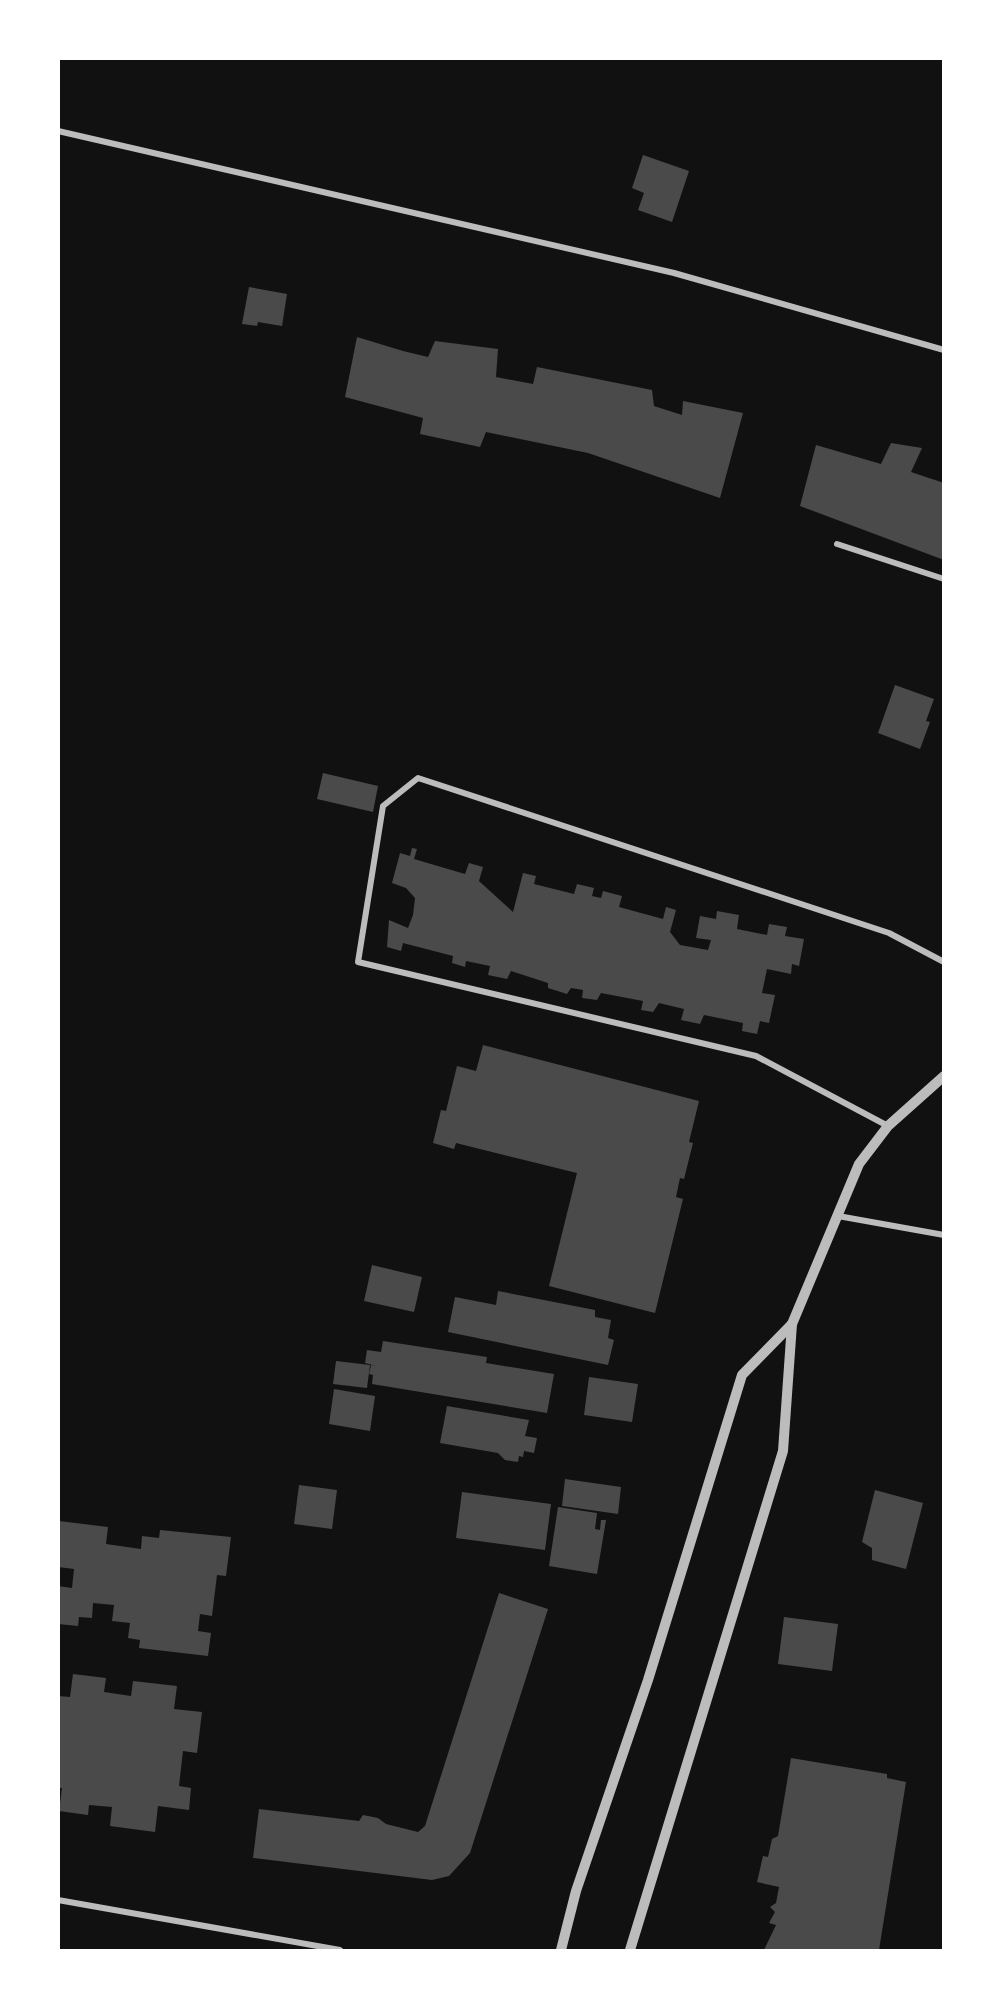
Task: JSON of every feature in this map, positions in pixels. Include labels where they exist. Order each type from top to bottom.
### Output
[{"type":"street","points":[[58,131],[674,273],[944,350]]},
{"type":"street","points":[[837,544],[944,579]]},
{"type":"street","points":[[888,1126],[756,1056],[358,962],[383,806],[418,778],[889,933],[944,962]]},
{"type":"street","points":[[630,1950],[783,1451],[792,1324],[859,1164],[888,1126],[944,1076]]},
{"type":"street","points":[[838,1216],[944,1234]]},
{"type":"street","points":[[561,1950],[576,1891],[648,1680],[742,1375],[792,1324]]},
{"type":"street","points":[[58,1900],[340,1950]]},
{"type":"building","points":[[643,155],[689,171],[672,222],[638,210],[644,193],[632,188]]},
{"type":"building","points":[[249,287],[287,294],[282,326],[258,322],[257,326],[242,324]]},
{"type":"building","points":[[357,337],[428,357],[435,341],[498,349],[496,377],[533,384],[537,367],[652,390],[654,406],[682,415],[683,401],[743,413],[720,498],[588,453],[486,432],[480,447],[420,434],[423,418],[345,397]]},
{"type":"building","points":[[891,443],[922,448],[911,472],[944,483],[944,560],[800,506],[816,445],[881,464]]},
{"type":"building","points":[[895,685],[934,699],[926,721],[930,722],[920,749],[878,733]]},
{"type":"building","points":[[323,773],[378,786],[373,812],[317,799]]},
{"type":"building","points":[[412,848],[417,849],[414,859],[465,874],[469,863],[483,867],[479,881],[513,912],[523,873],[536,876],[534,884],[574,894],[577,884],[594,888],[592,896],[601,898],[603,891],[622,896],[619,907],[663,919],[666,907],[676,910],[670,932],[680,945],[708,950],[711,940],[696,938],[700,916],[716,919],[717,911],[739,915],[737,929],[767,935],[769,924],[787,927],[785,936],[804,939],[799,966],[792,964],[791,974],[767,969],[762,993],[775,995],[769,1023],[760,1021],[757,1034],[742,1031],[743,1023],[704,1015],[700,1024],[681,1020],[684,1009],[659,1003],[653,1012],[641,1010],[643,1001],[601,993],[597,1000],[582,998],[583,990],[571,988],[567,994],[548,988],[548,983],[511,971],[507,979],[488,975],[490,966],[466,961],[465,967],[452,963],[453,956],[403,943],[401,951],[387,947],[389,920],[408,928],[413,915],[415,898],[406,888],[392,883],[400,853],[410,856]]},
{"type":"building","points":[[483,1045],[699,1101],[689,1142],[693,1143],[684,1179],[680,1178],[676,1197],[683,1199],[655,1313],[549,1286],[577,1173],[456,1143],[454,1149],[433,1143],[441,1110],[446,1111],[457,1066],[476,1071]]},
{"type":"building","points":[[372,1265],[422,1277],[414,1312],[364,1301]]},
{"type":"building","points":[[498,1291],[595,1310],[595,1317],[611,1320],[608,1338],[614,1340],[608,1365],[448,1332],[455,1297],[496,1305]]},
{"type":"building","points":[[383,1341],[487,1357],[486,1363],[554,1374],[547,1413],[372,1384],[373,1375],[369,1374],[371,1365],[376,1366],[365,1363],[367,1350],[381,1352]]},
{"type":"building","points":[[336,1361],[370,1365],[367,1388],[333,1384]]},
{"type":"building","points":[[589,1377],[638,1384],[632,1422],[584,1415]]},
{"type":"building","points":[[334,1389],[375,1396],[370,1431],[329,1424]]},
{"type":"building","points":[[447,1406],[529,1420],[525,1436],[537,1438],[534,1453],[524,1451],[523,1457],[519,1456],[518,1462],[505,1460],[498,1453],[440,1443]]},
{"type":"building","points":[[565,1479],[621,1487],[618,1514],[562,1506]]},
{"type":"building","points":[[299,1485],[337,1490],[332,1529],[294,1524]]},
{"type":"building","points":[[875,1490],[923,1503],[906,1569],[872,1560],[872,1548],[862,1542]]},
{"type":"building","points":[[462,1492],[551,1504],[545,1550],[456,1538]]},
{"type":"building","points":[[558,1507],[597,1513],[595,1529],[600,1530],[601,1520],[606,1520],[597,1574],[549,1566]]},
{"type":"building","points":[[59,1521],[108,1527],[106,1544],[141,1549],[142,1536],[159,1538],[160,1530],[231,1537],[226,1576],[217,1575],[212,1616],[200,1614],[198,1631],[211,1633],[208,1656],[139,1648],[140,1640],[128,1638],[130,1623],[112,1621],[114,1605],[93,1603],[92,1618],[79,1617],[78,1626],[58,1624],[58,1586],[72,1588],[74,1569],[58,1567]]},
{"type":"building","points":[[499,1593],[548,1609],[470,1853],[449,1876],[432,1880],[253,1858],[259,1809],[359,1821],[363,1815],[378,1818],[386,1824],[418,1832],[425,1826]]},
{"type":"building","points":[[784,1617],[838,1624],[832,1671],[778,1664]]},
{"type":"building","points":[[73,1674],[106,1678],[104,1692],[131,1696],[133,1681],[177,1686],[174,1709],[202,1712],[197,1753],[183,1751],[179,1786],[191,1788],[189,1810],[158,1806],[155,1832],[110,1826],[112,1807],[89,1805],[88,1815],[59,1811],[62,1788],[58,1788],[58,1696],[70,1697]]},
{"type":"building","points":[[791,1758],[887,1774],[887,1778],[906,1782],[879,1950],[764,1950],[776,1925],[769,1923],[775,1912],[770,1907],[776,1903],[779,1887],[757,1882],[763,1856],[768,1857],[772,1839],[778,1836]]}]
